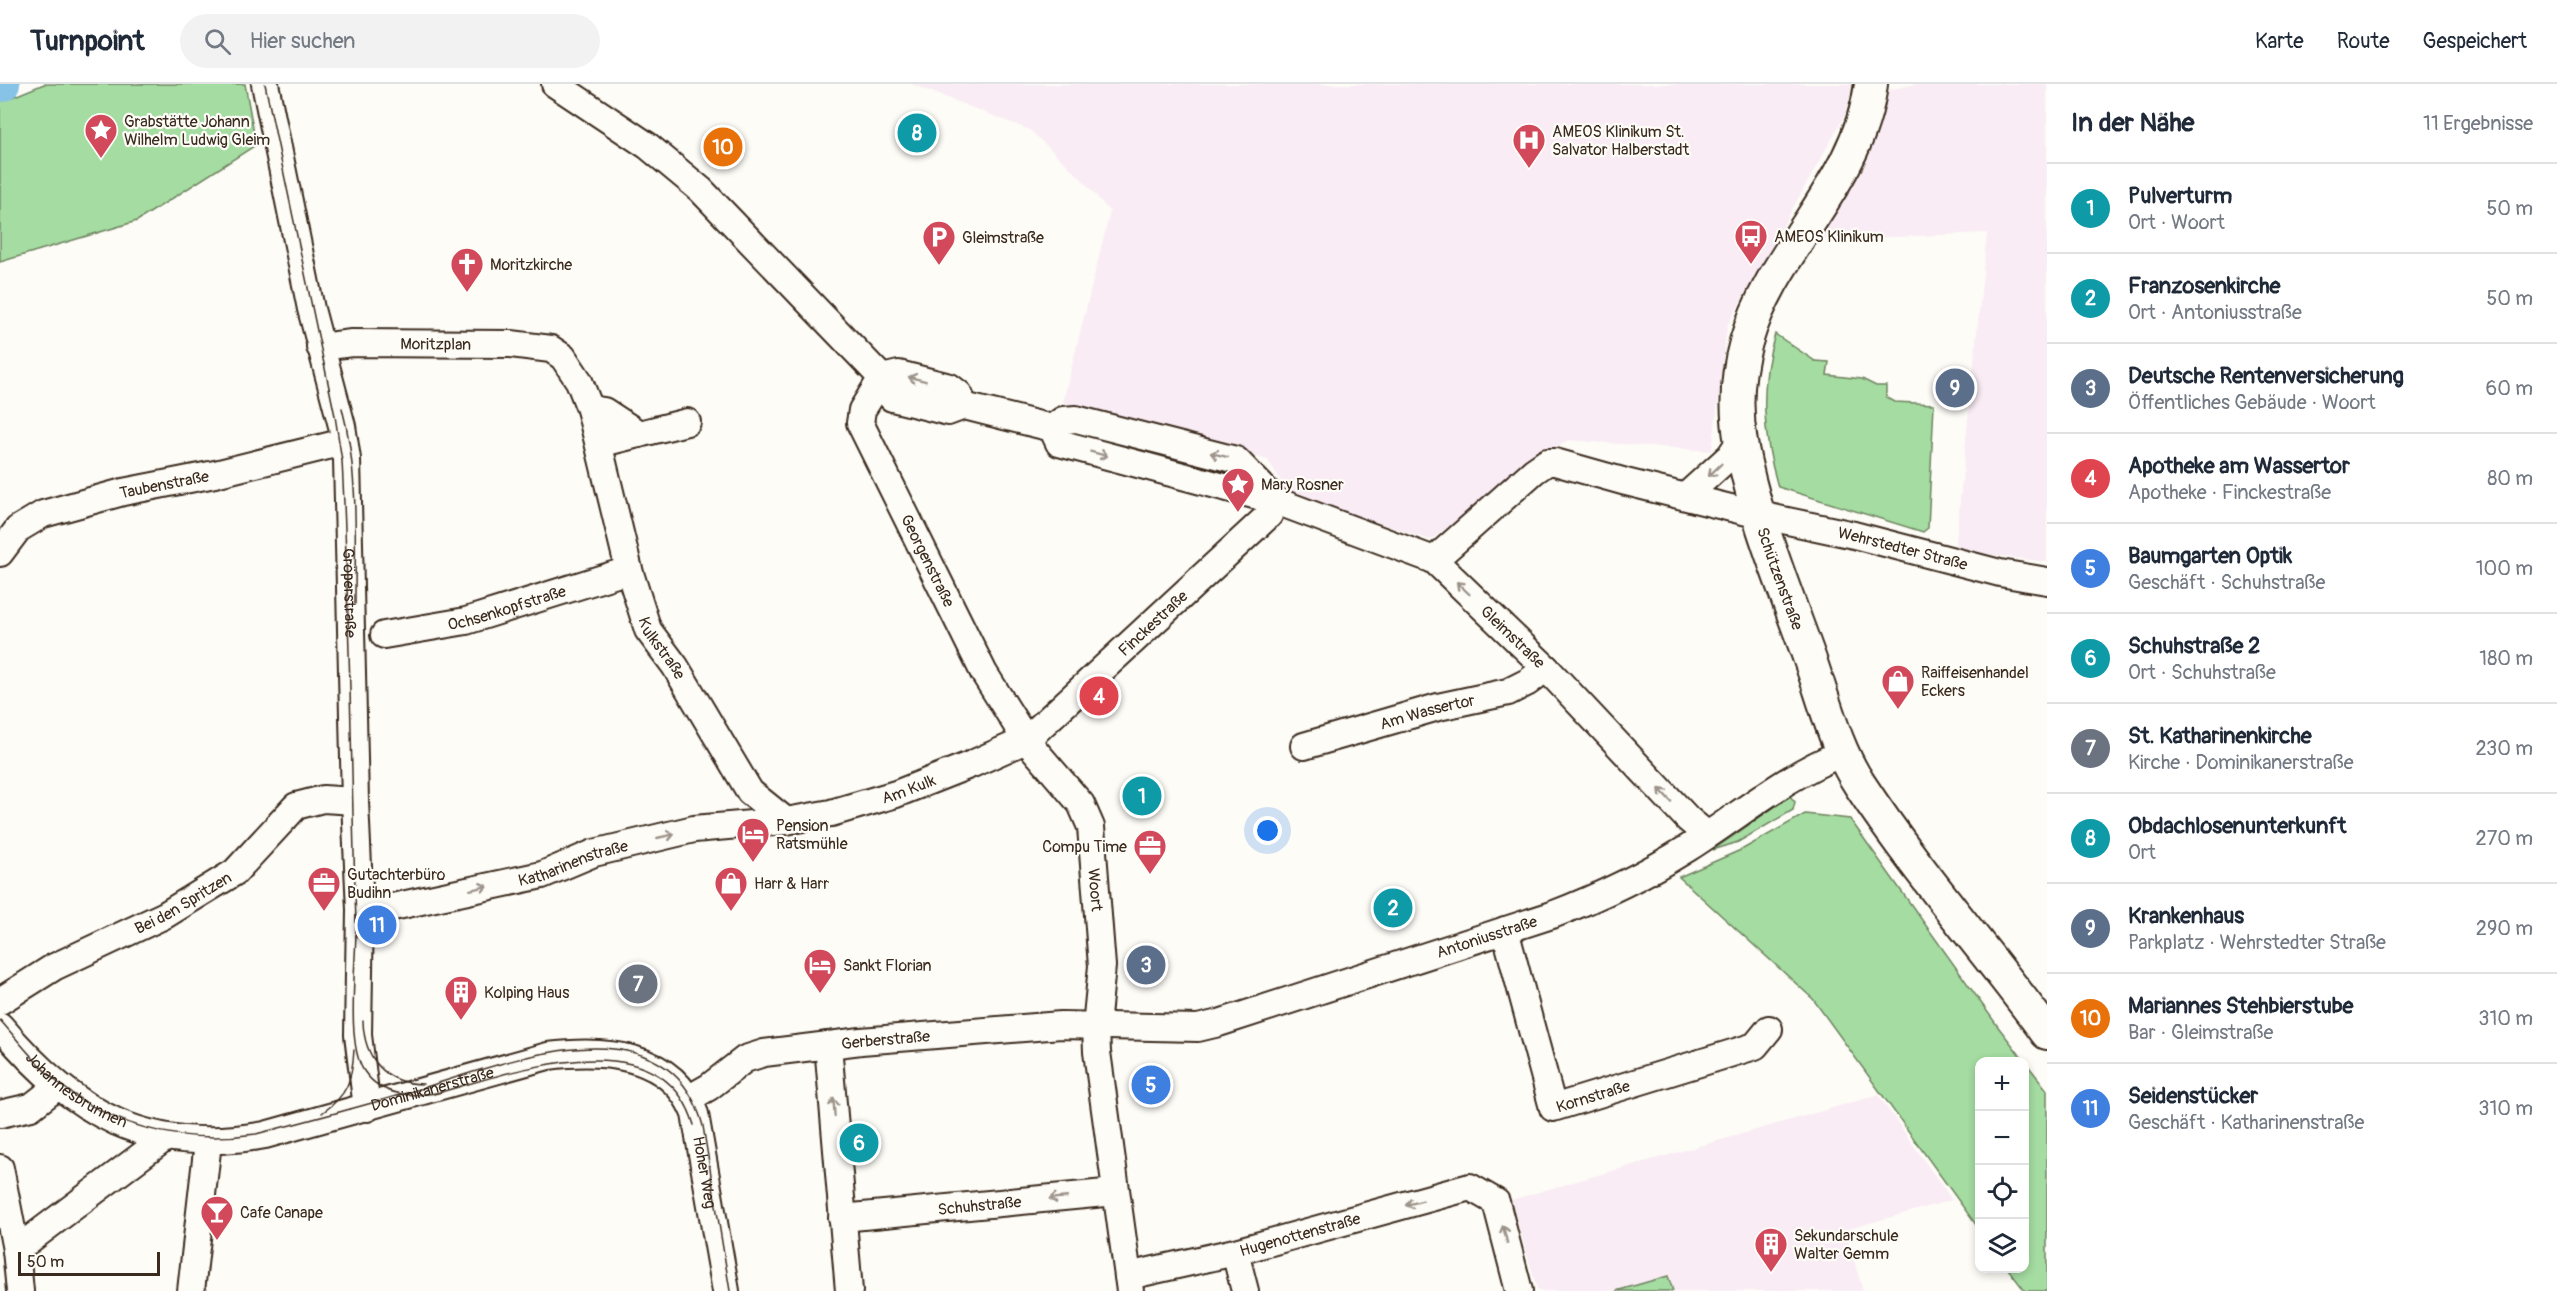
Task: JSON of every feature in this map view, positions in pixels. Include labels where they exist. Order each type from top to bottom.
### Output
[{"type":"main road","name":"Schützenstraße","points":[[1871,84],[1868,107],[1859,137],[1840,174],[1785,260],[1752,326],[1743,354],[1738,388],[1740,441],[1759,515],[1843,753],[1859,784],[2047,1034]]},
{"type":"street","name":"Gröperstraße","points":[[265,84],[320,347],[344,442],[349,480],[355,801],[360,910],[358,1035],[367,1108]]},
{"type":"street","points":[[555,84],[648,146],[701,190],[882,378]]},
{"type":"street","name":"Moritzplan","points":[[320,347],[352,343],[511,344],[551,349]]},
{"type":"street","name":"Kulkstraße","points":[[551,349],[563,357],[579,381],[590,409],[629,570],[648,630],[675,666],[750,792],[786,821]]},
{"type":"street","name":"Gleimstraße","points":[[882,378],[899,374],[950,387],[959,394],[964,406],[1052,428],[1059,443],[1276,501],[1434,560],[1546,668],[1688,819],[1707,836]]},
{"type":"street","name":"Georgenstraße","points":[[882,378],[862,410],[860,423],[984,673],[1026,740]]},
{"type":"street","points":[[590,409],[604,411],[639,434]]},
{"type":"street","points":[[599,444],[687,422]]},
{"type":"street","points":[[1686,496],[1730,456],[1740,441]]},
{"type":"street","name":"Taubenstraße","points":[[0,553],[18,529],[43,514],[123,492],[215,474],[344,442]]},
{"type":"street","name":"Wehrstedter Straße","points":[[1434,560],[1520,483],[1547,462],[1555,462],[1759,515],[1828,529],[2000,573],[2047,581]]},
{"type":"street","name":"Finckestraße","points":[[1026,740],[1269,514],[1276,501]]},
{"type":"street","name":"Ochsenkopfstraße","points":[[384,635],[466,621],[629,570]]},
{"type":"street","name":"Am Wassertor","points":[[1304,746],[1438,707],[1508,692],[1528,682],[1546,668]]},
{"type":"street","name":"Am Kulk","points":[[786,821],[831,813],[896,794],[1026,740]]},
{"type":"street","name":"Woort","points":[[1026,740],[1081,804],[1091,827],[1102,966],[1096,1027]]},
{"type":"street","name":"Antoniusstraße","points":[[1096,1027],[1198,1028],[1219,1023],[1563,911],[1624,884],[1707,836],[1797,774],[1843,753]]},
{"type":"street","name":"Bei den Spritzen","points":[[0,1001],[54,968],[165,915],[235,872],[296,806],[323,799],[355,801]]},
{"type":"street","name":"Katharinenstraße","points":[[360,910],[388,909],[542,874],[594,853],[694,829],[786,821]]},
{"type":"street","name":"Kornstraße","points":[[1505,930],[1553,1108],[1755,1046],[1768,1029]]},
{"type":"street","name":"Johannesbrunnen","points":[[0,1026],[58,1086],[106,1116],[131,1128],[165,1138],[208,1142]]},
{"type":"street","name":"Gerberstraße","points":[[688,1099],[748,1057],[765,1053],[828,1045],[1044,1026],[1096,1027]]},
{"type":"street","points":[[1096,1027],[1099,1066],[1129,1283]]},
{"type":"street","points":[[828,1045],[849,1291]]},
{"type":"street","name":"Dominikanerstraße","points":[[208,1142],[265,1136],[526,1060],[548,1056],[573,1053],[606,1054],[636,1059],[656,1067]]},
{"type":"street","name":"Hoher Weg","points":[[656,1067],[677,1083],[688,1099],[698,1125],[726,1291]]},
{"type":"street","points":[[0,1114],[30,1107],[58,1086]]},
{"type":"street","points":[[16,1250],[165,1138]]},
{"type":"street","points":[[191,1291],[208,1142]]},
{"type":"street","points":[[0,1167],[16,1250],[20,1291]]},
{"type":"street","name":"Hugenottenstraße","points":[[1129,1283],[1470,1187],[1496,1202],[1519,1291]]},
{"type":"street","name":"Schuhstraße","points":[[842,1218],[1116,1192]]},
{"type":"street","points":[[1234,1252],[1245,1291]]},
{"type":"shaded area","name":"AMEOS Klinikum St. Salvator Halberstadt","points":[[911,84],[1853,84],[1845,115],[1727,326],[1712,451],[1568,440],[1430,540],[1288,493],[1268,460],[1063,402],[1110,212],[1080,177],[1030,130]]},
{"type":"shaded area","points":[[1916,84],[2047,84],[2047,562],[1955,550],[1987,233],[1821,240],[1889,90]]},
{"type":"shaded area","points":[[1878,1095],[1952,1200],[1845,1230],[1863,1291],[1538,1291],[1511,1200]]},
{"type":"green space","points":[[44,84],[245,84],[256,145],[137,221],[0,262],[0,102]]},
{"type":"green space","points":[[1775,334],[1815,361],[1829,362],[1827,375],[1862,379],[1876,386],[1886,386],[1886,397],[1895,402],[1934,404],[1928,528],[1923,532],[1778,487],[1769,449],[1765,411],[1767,373]]},
{"type":"green space","points":[[1790,796],[1795,802],[1793,810],[1738,842],[1713,850]]},
{"type":"green space","points":[[1805,814],[1850,819],[2021,1057],[1975,1057],[1975,1223],[1813,999],[1679,877],[1743,849]]},
{"type":"green space","points":[[2029,1067],[2047,1090],[2047,1291],[2025,1291],[2011,1273],[2029,1273]]},
{"type":"green space","points":[[1668,1276],[1673,1291],[1616,1291]]},
{"type":"tram line","points":[[265,84],[335,416],[342,461],[356,923],[353,1000],[355,1041],[358,1058],[364,1071],[380,1086],[399,1094],[421,1095],[442,1092]]},
{"type":"tram line","points":[[342,408],[354,481],[355,604]]},
{"type":"tram line","points":[[0,1020],[46,1072],[68,1091],[92,1106],[144,1127],[199,1137],[256,1134],[372,1103],[531,1056],[576,1049],[617,1050],[654,1060],[684,1085],[703,1126],[730,1291]]},
{"type":"tram line","points":[[363,1021],[367,1046],[379,1066],[398,1079],[423,1084]]},
{"type":"tram line","points":[[322,1113],[338,1100],[347,1086],[352,1070],[354,1050]]},
{"type":"tram line","points":[[434,1094],[541,1066],[580,1060],[617,1061],[650,1071],[677,1091],[694,1125]]},
{"type":"place","name":"Obdachlosenunterkunft","points":[[917,133]]},
{"type":"place","name":"Mariannes Stehbierstube","points":[[723,147]]},
{"type":"place","name":"Grabstätte Johann Wilhelm Ludwig Gleim","points":[[101,159]]},
{"type":"place","name":"AMEOS Klinikum St. Salvator Halberstadt","points":[[1529,169]]},
{"type":"place","name":"AMEOS Klinikum","points":[[1751,265]]},
{"type":"place","name":"Gleimstraße","points":[[939,266]]},
{"type":"place","name":"Moritzkirche","points":[[467,293]]},
{"type":"place","name":"Krankenhaus","points":[[1955,388]]},
{"type":"place","name":"Mary Rosner","points":[[1238,513]]},
{"type":"place","name":"Apotheke am Wassertor","points":[[1099,696]]},
{"type":"place","name":"Raiffeisenhandel Eckers","points":[[1898,710]]},
{"type":"place","name":"Pulverturm","points":[[1142,796]]},
{"type":"place","name":"Pension Ratsmühle","points":[[753,863]]},
{"type":"place","name":"Compu Time","points":[[1150,875]]},
{"type":"place","name":"Franzosenkirche","points":[[1393,908]]},
{"type":"place","name":"Gutachterbüro Budihn","points":[[324,912]]},
{"type":"place","name":"Harr & Harr","points":[[731,912]]},
{"type":"place","name":"Seidenstücker","points":[[377,925]]},
{"type":"place","name":"Deutsche Rentenversicherung","points":[[1146,965]]},
{"type":"place","name":"St. Katharinenkirche","points":[[638,984]]},
{"type":"place","name":"Sankt Florian","points":[[820,994]]},
{"type":"place","name":"Kolping Haus","points":[[461,1021]]},
{"type":"place","name":"Baumgarten Optik","points":[[1151,1085]]},
{"type":"place","name":"Schuhstraße 2","points":[[859,1143]]},
{"type":"place","name":"Cafe Canape","points":[[217,1241]]},
{"type":"place","name":"Sekundarschule Walter Gemm","points":[[1771,1273]]}]
